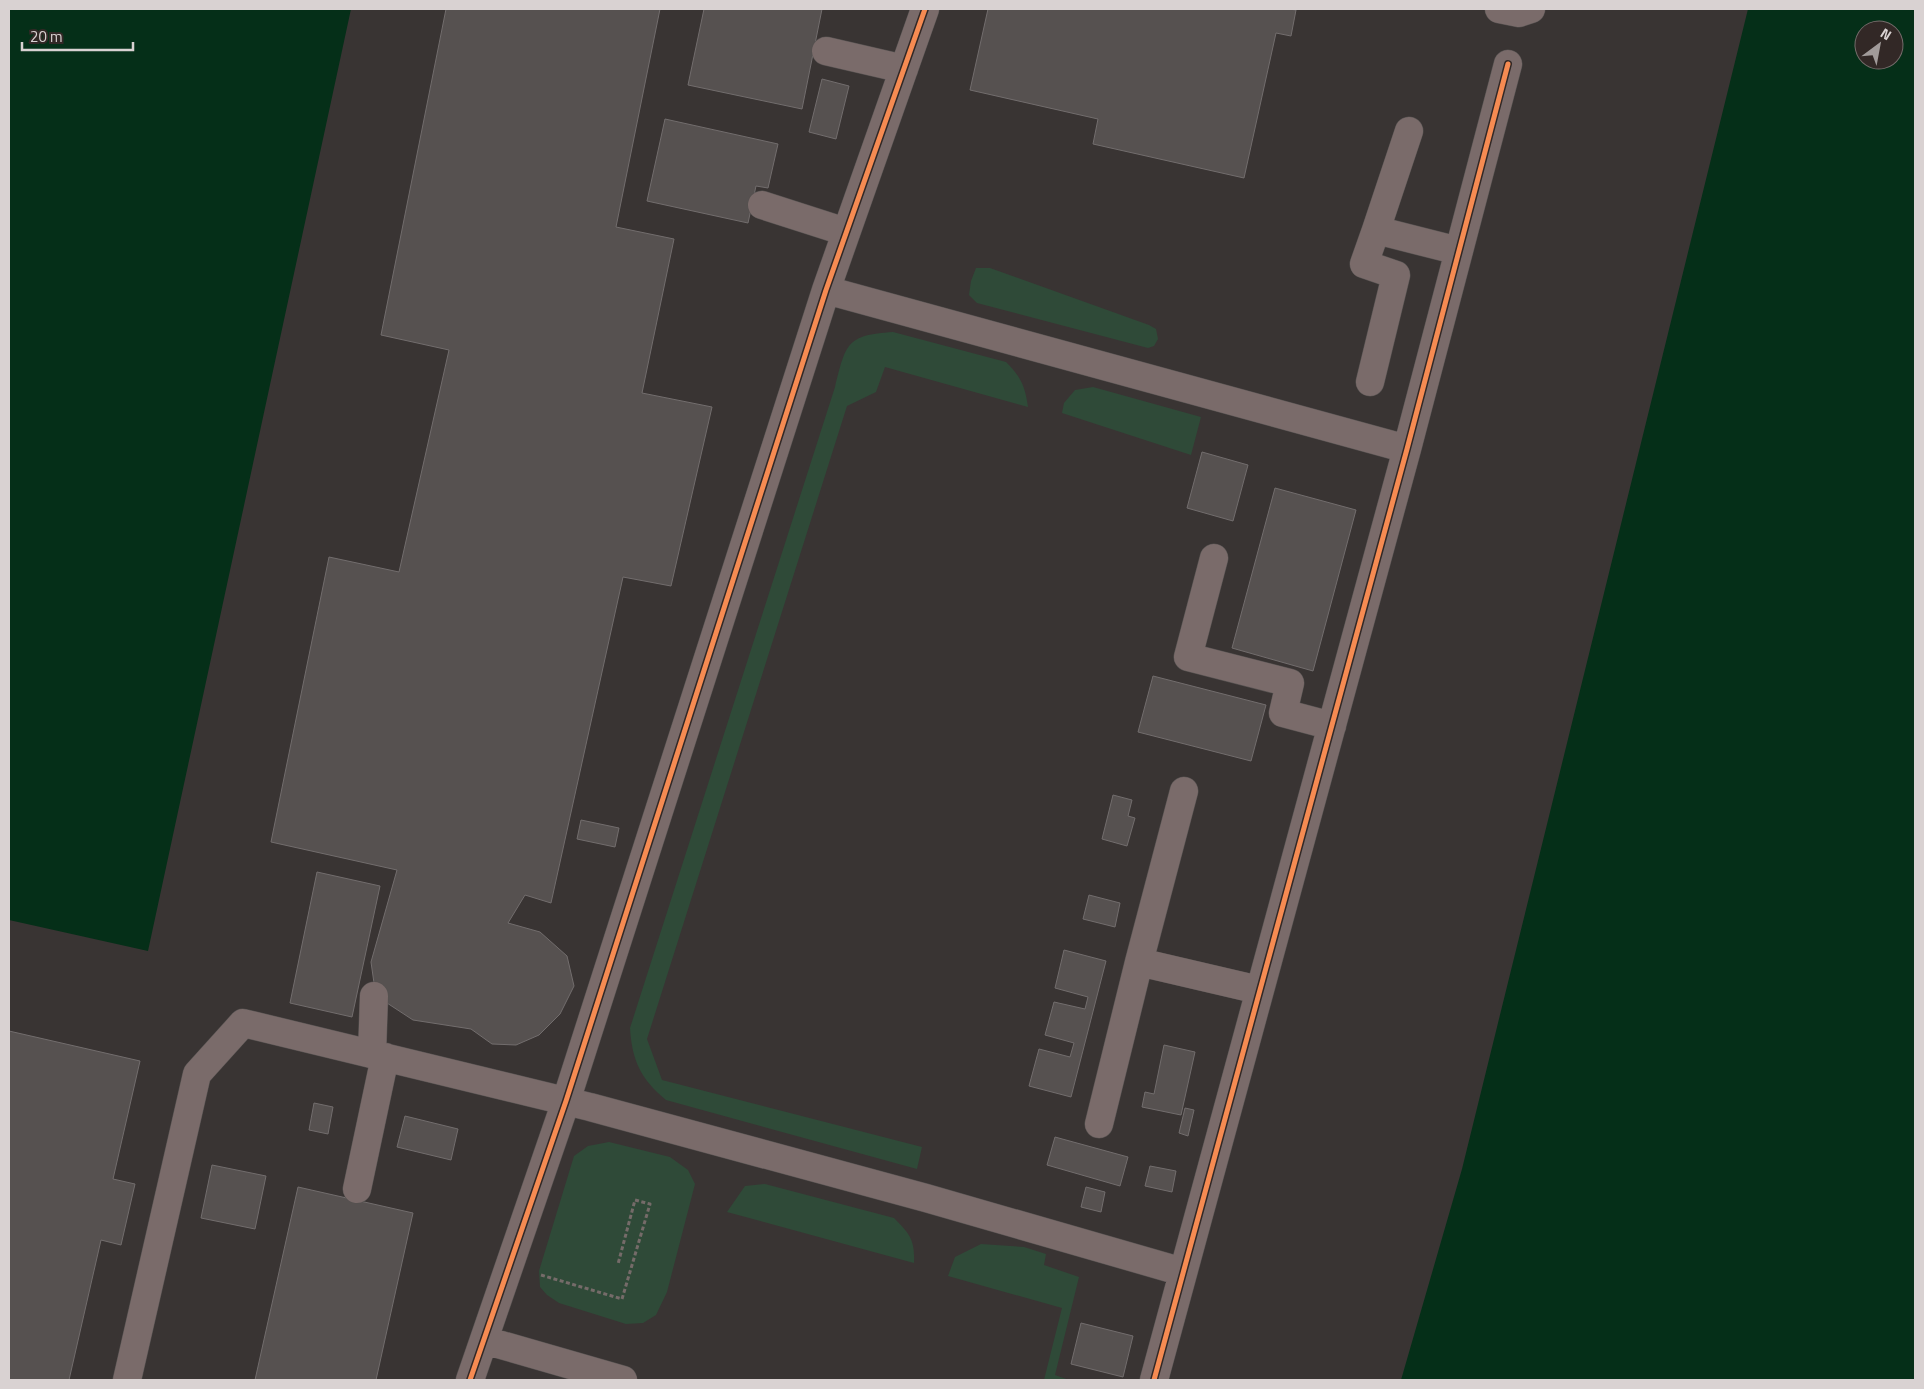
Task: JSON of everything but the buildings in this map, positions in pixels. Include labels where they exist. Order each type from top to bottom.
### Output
[{"type":"street","points":[[470,1380],[566,1101],[826,290],[925,9]]},
{"type":"street","points":[[1499,9],[1519,14],[1531,9]]},
{"type":"street","points":[[826,51],[904,69]]},
{"type":"street","points":[[1154,1380],[1407,449],[1508,64]]},
{"type":"street","points":[[1370,382],[1396,275],[1364,264],[1409,131]]},
{"type":"street","points":[[762,205],[846,232]]},
{"type":"street","points":[[1376,230],[1460,250]]},
{"type":"street","points":[[826,290],[1407,449]]},
{"type":"street","points":[[1214,558],[1188,657],[1290,684],[1283,713],[1332,726]]},
{"type":"street","points":[[1099,1124],[1184,791]]},
{"type":"street","points":[[1139,962],[1259,990]]},
{"type":"street","points":[[357,1190],[378,1056],[374,996]]},
{"type":"street","points":[[127,1380],[197,1074],[243,1023],[566,1101],[926,1198],[1182,1272]]},
{"type":"street","points":[[484,1340],[623,1380]]},
{"type":"path","points":[[532,1272],[622,1299],[650,1204],[635,1200],[618,1264]]},
{"type":"shaded area","points":[[9,9],[351,9],[148,951],[9,920]]},
{"type":"shaded area","points":[[1748,9],[1915,9],[1915,1380],[1401,1380],[1462,1169]]},
{"type":"shaded area","points":[[976,268],[990,268],[1149,325],[1156,329],[1158,339],[1154,346],[1148,348],[977,303],[969,295],[971,281]]},
{"type":"shaded area","points":[[893,332],[1006,362],[1021,382],[1028,407],[885,367],[876,392],[847,406],[647,1039],[662,1080],[922,1147],[917,1169],[666,1100],[650,1085],[639,1068],[633,1050],[630,1028],[842,361],[850,344],[857,339],[877,333]]},
{"type":"shaded area","points":[[1093,387],[1201,417],[1191,455],[1062,413],[1064,403],[1075,390]]},
{"type":"shaded area","points":[[609,1142],[670,1157],[688,1170],[695,1184],[667,1292],[656,1315],[643,1323],[626,1324],[559,1303],[547,1295],[540,1287],[539,1271],[574,1156],[588,1146]]},
{"type":"shaded area","points":[[765,1184],[894,1218],[910,1238],[914,1249],[914,1263],[727,1212],[745,1186]]},
{"type":"shaded area","points":[[981,1244],[1024,1247],[1046,1254],[1044,1265],[1079,1277],[1055,1375],[1069,1380],[1044,1380],[1062,1308],[948,1276],[955,1257]]},
{"type":"cycle path","points":[[470,1380],[566,1101],[826,290],[925,9]]},
{"type":"cycle path","points":[[1154,1380],[1407,449],[1508,64]]}]
